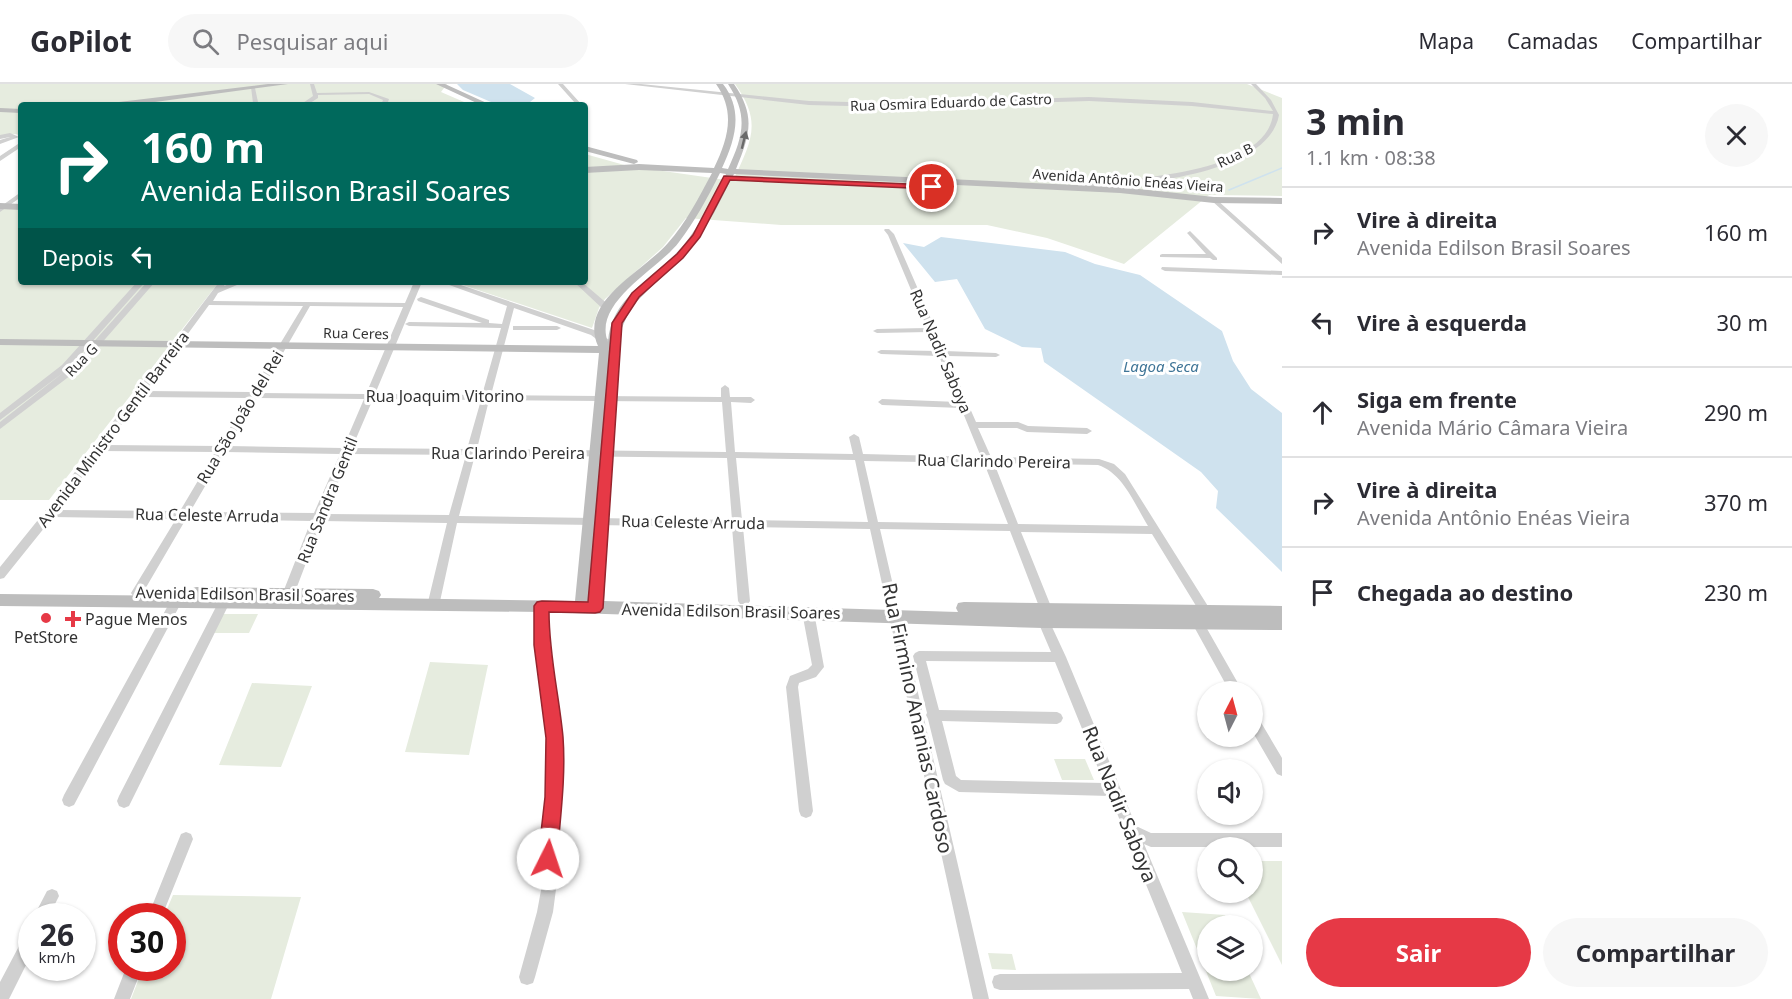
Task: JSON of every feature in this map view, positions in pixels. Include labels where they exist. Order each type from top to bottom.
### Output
[{"type":"street","points":[[139,102],[263,84]]},
{"type":"street","points":[[139,102],[284,84]]},
{"type":"street","points":[[312,84],[317,94]]},
{"type":"street","points":[[429,84],[470,102]]},
{"type":"street","points":[[439,84],[480,102]]},
{"type":"street","points":[[560,84],[576,102]]},
{"type":"street","name":"Rua Osmira Eduardo de Castro","points":[[627,84],[740,98],[870,105],[1089,99],[1192,104],[1276,113]]},
{"type":"street","points":[[609,345],[599,328],[607,308],[617,295],[670,247],[683,232],[714,174],[732,133],[733,112],[728,96],[719,84]]},
{"type":"street","points":[[589,603],[609,345],[615,327],[636,295],[680,256],[697,236],[728,175],[746,134],[745,112],[731,84]]},
{"type":"street","points":[[1253,84],[1276,113]]},
{"type":"street","points":[[253,88],[256,102]]},
{"type":"street","points":[[309,102],[315,99],[317,94]]},
{"type":"street","points":[[317,94],[373,94],[386,99],[385,102]]},
{"type":"street","points":[[0,109],[18,109]]},
{"type":"street","name":"Rua B","points":[[1068,188],[1137,183],[1229,161],[1246,154],[1268,135],[1276,113]]},
{"type":"street","points":[[0,152],[11,139]]},
{"type":"street","points":[[0,159],[11,139]]},
{"type":"street","points":[[588,150],[639,167]]},
{"type":"street","points":[[588,150],[620,159],[682,170]]},
{"type":"street","name":"Avenida Antônio Enéas Vieira","points":[[588,170],[639,167],[728,175],[1217,202],[1282,201]]},
{"type":"street","name":"Avenida Antônio Enéas Vieira","points":[[588,176],[635,173],[714,174]]},
{"type":"street","name":"Avenida Antônio Enéas Vieira","points":[[728,175],[1137,191],[1217,202]]},
{"type":"street","points":[[3,206],[18,196]]},
{"type":"street","points":[[1217,202],[1282,262]]},
{"type":"street","points":[[3,206],[18,204]]},
{"type":"street","name":"Rua Nadir Saboya","points":[[886,230],[891,234],[1016,528],[1043,613],[1060,657],[1201,999]]},
{"type":"street","points":[[1190,233],[1223,268]]},
{"type":"street","points":[[1162,256],[1212,256]]},
{"type":"street","points":[[1165,270],[1223,268],[1282,273]]},
{"type":"street","name":"Rua G","points":[[0,426],[68,374],[139,285]]},
{"type":"street","name":"Rua G","points":[[0,417],[92,343],[148,285]]},
{"type":"street","name":"Avenida Ministro Gentil Barreira","points":[[0,575],[50,513],[221,285]]},
{"type":"street","points":[[217,291],[232,285]]},
{"type":"street","name":"Rua Sandra Gentil","points":[[287,599],[318,517],[410,306],[417,285]]},
{"type":"street","points":[[454,285],[594,333],[609,345]]},
{"type":"street","points":[[581,285],[607,308]]},
{"type":"street","points":[[421,299],[492,326]]},
{"type":"street","points":[[209,303],[410,306]]},
{"type":"street","name":"Rua São João del Rei","points":[[137,593],[308,304]]},
{"type":"street","points":[[434,601],[498,347],[509,328],[511,304]]},
{"type":"street","points":[[409,324],[557,328]]},
{"type":"street","points":[[877,332],[932,330]]},
{"type":"street","name":"Rua Ceres","points":[[0,342],[391,348],[609,345]]},
{"type":"street","points":[[881,352],[996,355]]},
{"type":"street","name":"Rua Joaquim Vitorino","points":[[139,394],[606,397],[725,394],[751,400]]},
{"type":"street","points":[[725,394],[744,601]]},
{"type":"street","points":[[882,402],[964,405]]},
{"type":"street","points":[[973,425],[1018,425],[1027,429],[1087,430]]},
{"type":"street","name":"Rua Firmino Ananias Cardoso","points":[[855,437],[981,999]]},
{"type":"street","name":"Rua Clarindo Pereira","points":[[98,448],[471,454],[731,455],[1099,462],[1111,466],[1122,476],[1156,530]]},
{"type":"street","name":"Rua Celeste Arruda","points":[[50,513],[1156,530]]},
{"type":"street","points":[[1156,530],[1202,617],[1232,681]]},
{"type":"street","name":"Avenida Edilson Brasil Soares","points":[[0,590],[287,599],[589,603],[744,601],[894,611],[1202,617],[1282,623]]},
{"type":"street","name":"Avenida Edilson Brasil Soares","points":[[0,600],[223,604],[287,599]]},
{"type":"street","name":"Avenida Edilson Brasil Soares","points":[[434,601],[542,606],[589,603],[809,619],[894,611]]},
{"type":"street","points":[[69,800],[176,603]]},
{"type":"street","points":[[124,801],[223,604]]},
{"type":"street","points":[[527,977],[546,912],[551,874],[548,848],[554,797],[554,738],[541,645],[542,606]]},
{"type":"street","name":"Avenida Edilson Brasil Soares","points":[[1202,617],[1282,612]]},
{"type":"street","points":[[806,811],[792,687],[797,677],[812,673],[818,667],[809,619]]},
{"type":"street","points":[[1060,657],[922,655],[918,659],[950,780],[953,784],[1114,789]]},
{"type":"street","points":[[932,715],[1057,718]]},
{"type":"street","points":[[1263,737],[1282,770]]},
{"type":"street","points":[[1131,831],[1151,840],[1282,840]]},
{"type":"street","points":[[160,903],[186,839]]},
{"type":"street","points":[[48,903],[52,896]]},
{"type":"street","points":[[0,999],[18,964]]},
{"type":"street","points":[[122,999],[129,981]]},
{"type":"street","points":[[1000,981],[1193,981]]},
{"type":"shaded area","points":[[0,84],[447,84],[441,92],[464,102],[18,102],[18,135],[0,136]]},
{"type":"shaded area","points":[[735,84],[1247,84],[1282,98],[1282,196],[1209,195],[1124,264],[1047,238],[987,225],[781,225],[686,218],[663,247],[605,299],[592,328],[463,285],[588,285],[588,155],[628,166],[733,181],[745,154],[751,132],[749,110]]},
{"type":"shaded area","points":[[0,207],[18,207],[18,285],[217,285],[49,500],[0,500]]},
{"type":"shaded area","points":[[223,614],[258,614],[249,633],[214,633]]},
{"type":"shaded area","points":[[430,662],[488,665],[469,755],[405,752]]},
{"type":"shaded area","points":[[252,683],[312,686],[281,767],[219,765]]},
{"type":"shaded area","points":[[1054,759],[1085,759],[1094,780],[1062,780]]},
{"type":"shaded area","points":[[1263,861],[1282,861],[1282,965],[1263,927],[1263,915],[1257,915],[1251,903],[1263,903]]},
{"type":"shaded area","points":[[173,895],[301,897],[271,999],[131,999],[138,981],[186,981],[186,903],[170,903]]},
{"type":"shaded area","points":[[1182,912],[1225,915],[1197,915],[1197,949]]},
{"type":"shaded area","points":[[988,953],[1012,954],[1016,970],[992,969]]},
{"type":"shaded area","points":[[1210,981],[1253,981],[1261,999],[1216,996]]},
{"type":"water","points":[[457,84],[510,84],[535,98],[530,102],[491,102],[463,90]]},
{"type":"water","name":"Lagoa Seca","points":[[941,237],[1065,252],[1095,264],[1140,275],[1222,331],[1233,361],[1251,389],[1282,413],[1282,572],[1216,508],[1218,491],[1201,472],[1044,362],[1041,348],[1022,347],[985,329],[957,279],[935,282],[903,243],[924,247]]},
{"type":"waterway","points":[[1229,190],[1282,168]]},
{"type":"place","name":"PetStore","points":[[46,618]]},
{"type":"place","name":"Pague Menos","points":[[73,619]]},
{"type":"route","points":[[548,859],[554,797],[554,738],[541,645],[542,606],[595,608],[617,323],[636,295],[680,256],[697,236],[727,177],[932,187]]}]
